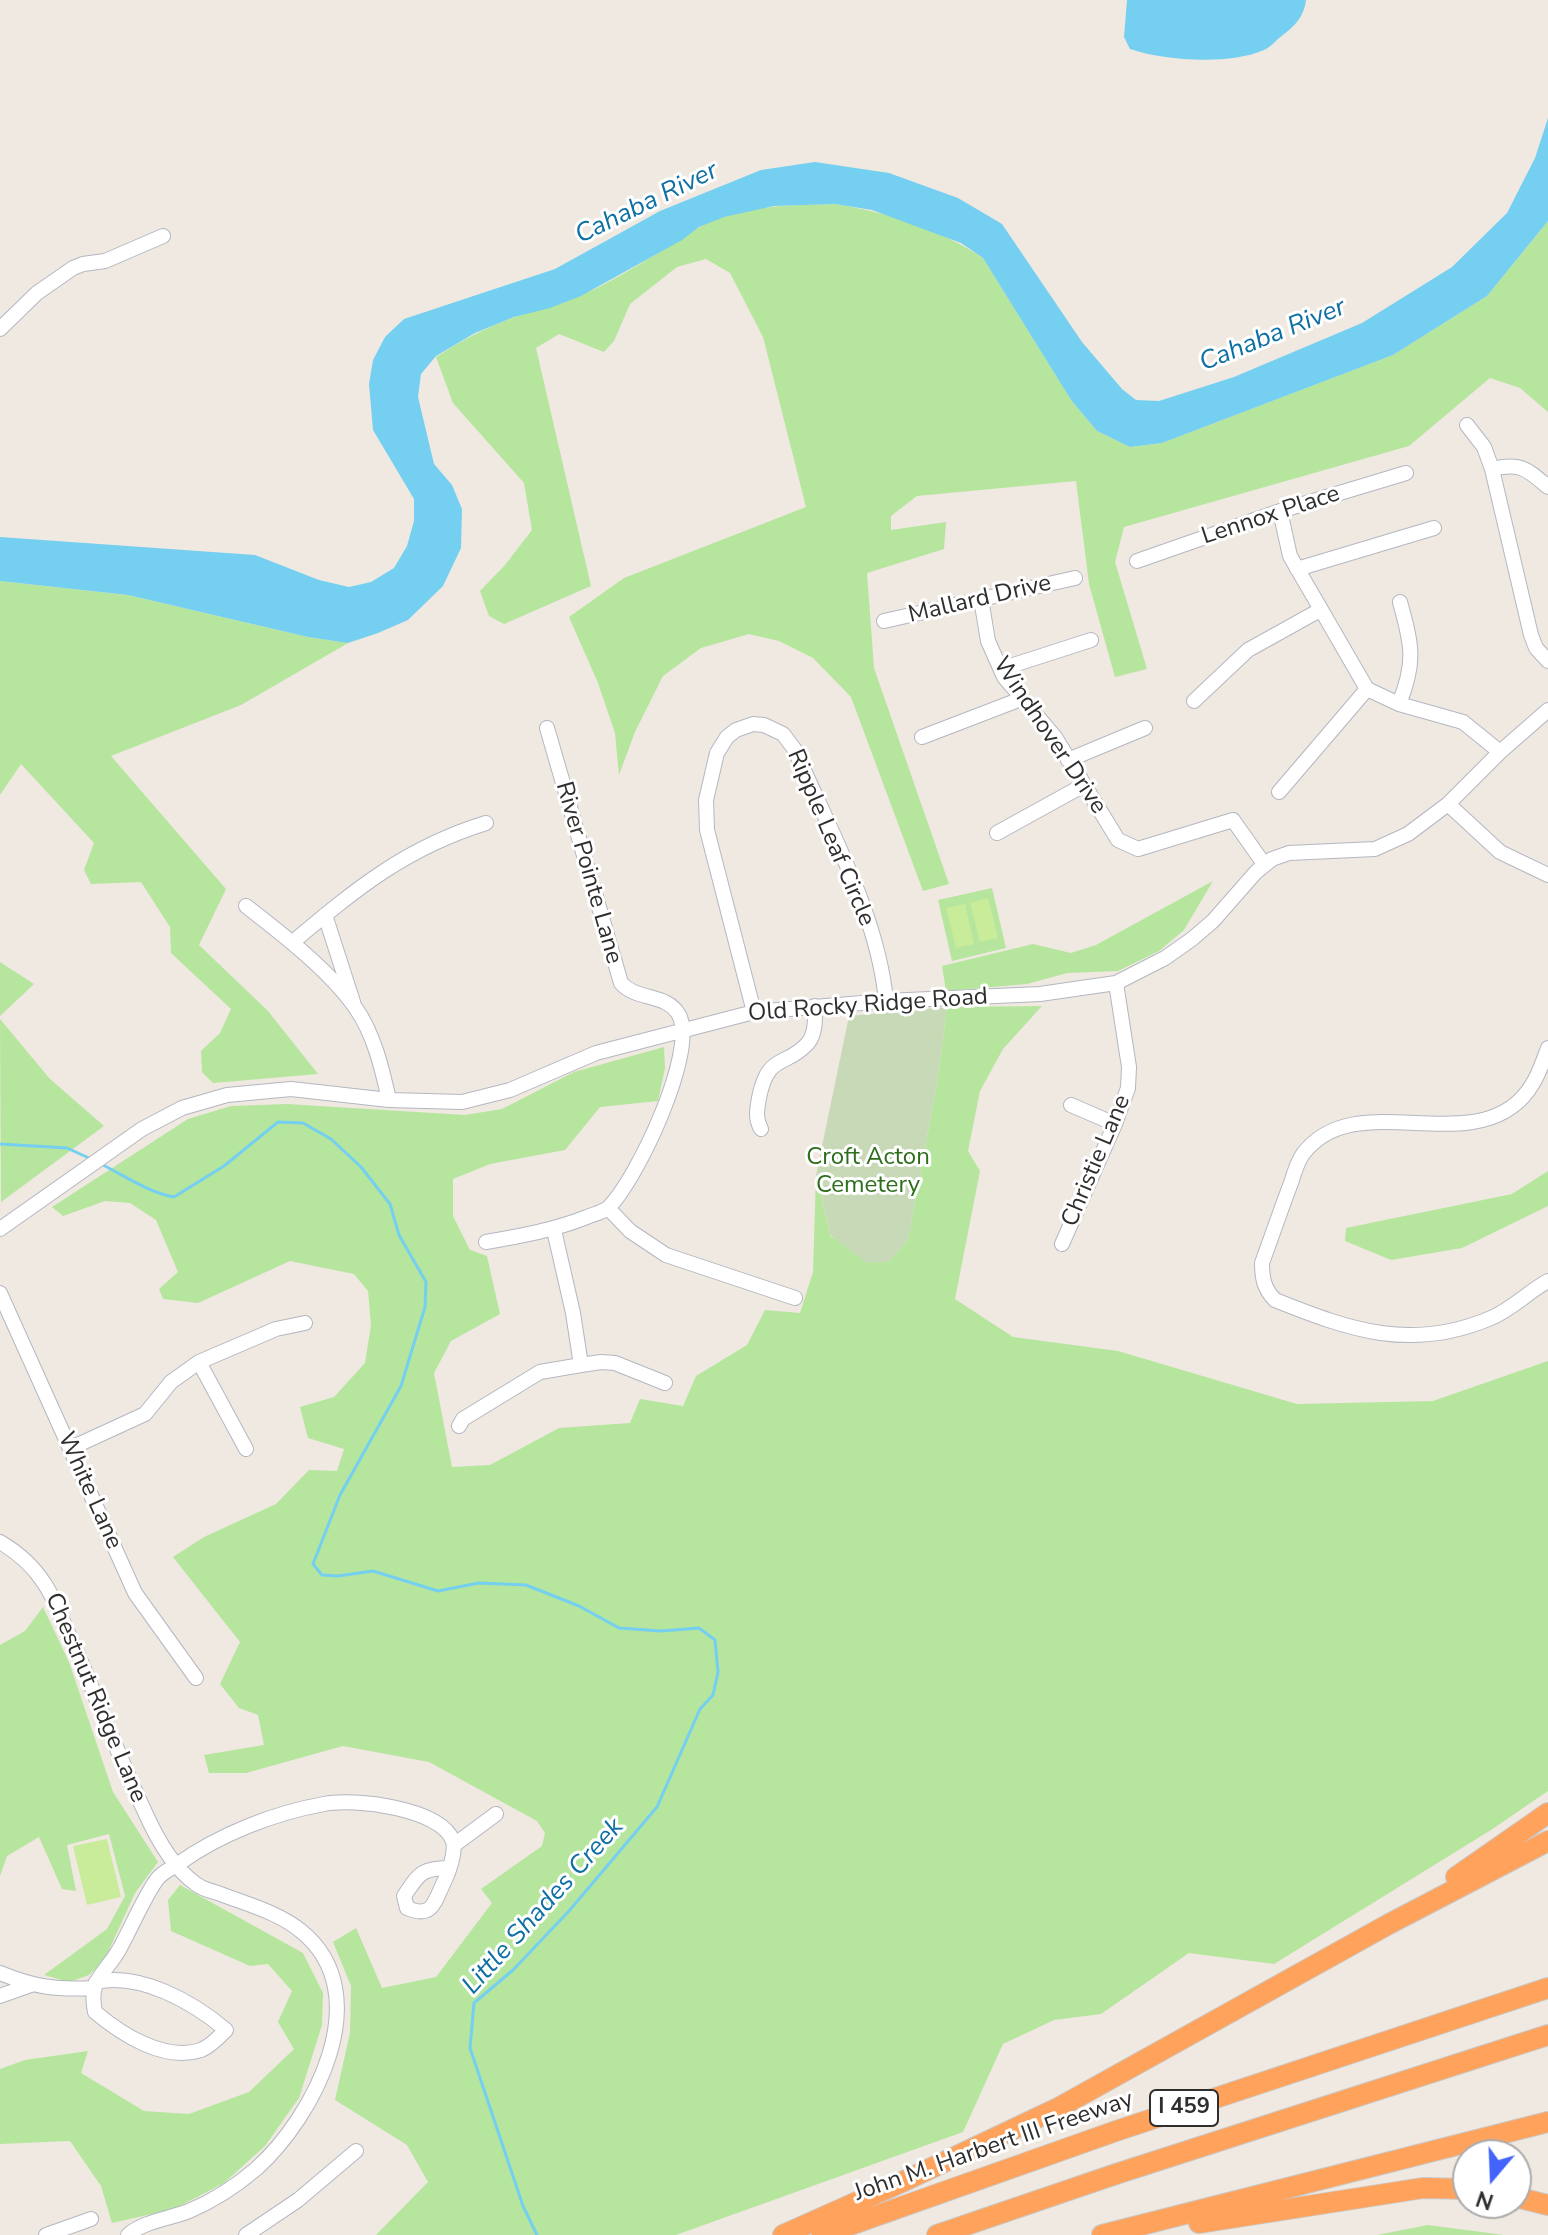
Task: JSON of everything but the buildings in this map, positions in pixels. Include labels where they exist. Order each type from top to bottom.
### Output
[{"type":"highway","points":[[1389,1924],[1548,1813]]},
{"type":"highway","points":[[783,2235],[1058,2108],[1389,1924],[1548,1841]]},
{"type":"highway","name":"John M. Harbert III Freeway","points":[[822,2235],[1116,2131],[1548,1988]]},
{"type":"highway","name":"I 459","points":[[937,2235],[1548,2035]]},
{"type":"highway","points":[[1102,2235],[1548,2122]]},
{"type":"highway","points":[[1136,2235],[1423,2188],[1452,2189]]},
{"type":"street","points":[[0,329],[37,293],[73,268],[105,261],[163,236]]},
{"type":"street","points":[[1467,425],[1484,447],[1492,469],[1531,635],[1536,648],[1548,661]]},
{"type":"street","points":[[1492,469],[1510,464],[1524,468],[1548,487]]},
{"type":"street","name":"Lennox Place","points":[[1137,561],[1280,511],[1406,473]]},
{"type":"street","points":[[1280,511],[1290,556],[1367,689],[1399,704],[1463,722],[1500,752]]},
{"type":"street","points":[[1297,569],[1434,528]]},
{"type":"street","name":"Mallard Drive","points":[[884,621],[1075,578]]},
{"type":"street","name":"Windhover Drive","points":[[981,599],[988,641],[1001,669],[1021,699],[1055,737],[1118,840],[1138,849],[1233,820],[1264,864]]},
{"type":"street","points":[[1399,704],[1412,659],[1400,602]]},
{"type":"street","points":[[1194,701],[1248,650],[1320,610]]},
{"type":"street","points":[[1001,669],[1091,640]]},
{"type":"street","points":[[1279,792],[1367,689]]},
{"type":"street","points":[[922,737],[1021,699]]},
{"type":"street","points":[[1264,864],[1289,853],[1354,851],[1388,844],[1419,827],[1448,804],[1548,710]]},
{"type":"street","name":"Ripple Leaf Circle","points":[[754,1012],[705,813],[721,745],[736,730],[753,724],[775,729],[795,750],[866,913],[882,971],[886,1001]]},
{"type":"street","name":"River Pointe Lane","points":[[547,728],[621,983],[637,994],[671,1005],[683,1029]]},
{"type":"street","points":[[1068,760],[1145,728]]},
{"type":"street","points":[[997,833],[1084,785]]},
{"type":"street","points":[[1448,804],[1500,852],[1548,875]]},
{"type":"street","points":[[293,942],[398,860],[429,843],[486,823]]},
{"type":"street","name":"Old Rocky Ridge Road","points":[[0,1229],[122,1142],[182,1108],[244,1092],[291,1089],[447,1103],[488,1097],[596,1053],[754,1012],[886,1001],[1040,994],[1116,983],[1165,958],[1192,939],[1213,921],[1264,864]]},
{"type":"street","points":[[246,906],[293,942],[355,1006]]},
{"type":"street","points":[[325,915],[355,1006],[375,1047],[389,1100]]},
{"type":"street","name":"Christie Lane","points":[[1062,1244],[1115,1124],[1129,1077],[1116,983]]},
{"type":"street","points":[[761,1129],[757,1110],[765,1077],[775,1065],[810,1041],[815,1026],[815,1006]]},
{"type":"street","points":[[486,1242],[554,1230],[608,1208],[648,1147],[683,1052],[683,1029]]},
{"type":"street","points":[[1548,1048],[1530,1089],[1518,1102],[1496,1116],[1454,1122],[1353,1124],[1326,1131],[1301,1156],[1262,1263],[1262,1279],[1275,1300],[1340,1326],[1387,1335],[1428,1334],[1483,1321],[1505,1311],[1548,1281]]},
{"type":"street","points":[[1071,1105],[1115,1124]]},
{"type":"street","points":[[608,1208],[630,1231],[666,1255],[795,1298]]},
{"type":"street","points":[[554,1230],[581,1365]]},
{"type":"street","name":"White Lane","points":[[0,1293],[135,1593],[196,1678]]},
{"type":"street","points":[[71,1448],[145,1414],[171,1382],[199,1362],[276,1329],[305,1323]]},
{"type":"street","points":[[199,1362],[246,1449]]},
{"type":"street","points":[[459,1426],[463,1419],[540,1372],[601,1362],[615,1363],[665,1383]]},
{"type":"street","name":"Chestnut Ridge Lane","points":[[0,1542],[22,1558],[46,1584],[143,1809],[177,1865],[197,1885],[275,1915],[304,1933],[335,1985],[338,2002],[332,2045],[323,2071],[298,2120],[258,2167],[229,2189],[206,2203],[133,2231]]},
{"type":"street","points":[[0,1973],[31,1985],[69,1989],[94,1985],[114,1978],[150,1987],[203,2011],[226,2030],[201,2050],[181,2053],[158,2049],[117,2030],[95,2012],[94,1985],[116,1955],[158,1878],[218,1839],[289,1813],[328,1803],[377,1804],[419,1815],[449,1833],[454,1845],[449,1868]]},
{"type":"street","points":[[454,1845],[496,1814]]},
{"type":"street","points":[[0,1996],[31,1985]]},
{"type":"street","points":[[246,2235],[298,2200],[356,2151]]},
{"type":"street","points":[[46,2235],[91,2219]]},
{"type":"street","points":[[164,2220],[169,2235]]},
{"type":"green space","points":[[835,204],[912,223],[949,238],[983,258],[1071,400],[1097,431],[1130,447],[1162,443],[1393,355],[1487,296],[1548,221],[1548,412],[1520,388],[1490,378],[1409,446],[1124,527],[1115,562],[1147,669],[1115,677],[1089,584],[1076,481],[917,496],[891,516],[891,530],[946,522],[944,549],[867,573],[874,668],[949,884],[923,891],[851,697],[813,658],[779,641],[749,634],[701,648],[663,676],[635,732],[619,775],[615,733],[598,683],[569,617],[624,578],[806,507],[763,337],[730,273],[706,259],[677,267],[630,304],[614,341],[604,352],[559,334],[536,348],[591,586],[504,624],[489,616],[480,591],[532,530],[524,483],[453,403],[436,357],[492,326],[597,288],[713,220],[764,208]]},
{"type":"green space","points":[[0,581],[128,595],[308,637],[348,643],[241,705],[111,756],[226,889],[199,945],[268,1011],[318,1074],[213,1083],[202,1072],[201,1051],[220,1033],[231,1009],[171,953],[170,927],[141,882],[91,884],[84,870],[94,843],[21,764],[0,795]]},
{"type":"green space","points":[[1213,881],[1184,930],[1159,951],[1118,971],[1067,973],[1027,984],[946,991],[942,966],[1033,944],[1071,953],[1096,945]]},
{"type":"green space","points":[[992,888],[1006,948],[952,961],[938,900]]},
{"type":"green space","points":[[988,898],[998,938],[980,942],[970,903]]},
{"type":"green space","points":[[965,904],[974,944],[956,948],[946,908]]},
{"type":"green space","points":[[0,962],[34,984],[0,1016]]},
{"type":"green space","points":[[1042,1006],[1003,1049],[980,1091],[968,1151],[980,1171],[955,1299],[1013,1337],[1118,1351],[1297,1404],[1433,1401],[1548,1361],[1548,1791],[1491,1830],[1274,1964],[1189,1953],[1101,2014],[1054,2020],[1003,2044],[963,2132],[676,2235],[376,2235],[428,2182],[407,2145],[335,2100],[350,2033],[351,1986],[333,1942],[356,1928],[382,1988],[436,1977],[492,1903],[481,1889],[542,1846],[545,1833],[537,1821],[429,1762],[343,1746],[246,1773],[209,1773],[204,1755],[264,1745],[258,1715],[239,1708],[220,1684],[240,1642],[173,1557],[204,1537],[276,1504],[309,1470],[337,1471],[344,1449],[308,1438],[300,1407],[334,1397],[365,1363],[371,1325],[368,1291],[354,1274],[290,1261],[198,1303],[163,1299],[159,1289],[178,1272],[156,1220],[130,1203],[105,1201],[63,1216],[52,1207],[188,1119],[231,1106],[287,1104],[465,1115],[502,1109],[574,1072],[664,1047],[665,1068],[658,1101],[600,1107],[565,1150],[490,1164],[453,1179],[453,1216],[470,1250],[487,1256],[500,1314],[451,1341],[434,1373],[452,1467],[490,1465],[559,1428],[630,1423],[640,1399],[683,1406],[696,1376],[747,1345],[765,1310],[800,1313],[813,1272],[816,1175],[831,1237],[888,1262],[908,1240],[937,1083],[947,1007]]},
{"type":"green space","name":"Croft Acton Cemetery","points":[[947,1007],[937,1083],[908,1240],[888,1262],[867,1263],[831,1236],[816,1175],[849,1016]]},
{"type":"green space","points":[[0,1019],[50,1079],[104,1126],[1,1202]]},
{"type":"green space","points":[[1548,1171],[1548,1206],[1462,1248],[1391,1260],[1345,1241],[1346,1228],[1512,1194]]},
{"type":"green space","points":[[43,1607],[69,1662],[113,1792],[158,1862],[135,1893],[104,1961],[89,1975],[69,1982],[44,1975],[107,1929],[125,1896],[109,1834],[67,1845],[76,1891],[62,1889],[39,1837],[7,1856],[0,1876],[0,1645],[25,1631]]},
{"type":"green space","points":[[107,1839],[121,1897],[87,1905],[73,1846]]},
{"type":"green space","points":[[180,1885],[303,1953],[323,1993],[322,2025],[299,2098],[265,2146],[224,2183],[174,2209],[112,2223],[101,2186],[70,2141],[0,2144],[0,2069],[25,2060],[88,2051],[81,2073],[144,2111],[189,2114],[249,2092],[294,2049],[278,2022],[292,1991],[268,1964],[250,1966],[171,1931],[168,1900]]},
{"type":"green space","points":[[1428,2225],[1504,2235],[1377,2235]]},
{"type":"water","points":[[1127,0],[1306,0],[1295,24],[1267,49],[1234,58],[1197,60],[1130,49],[1124,37]]},
{"type":"water","points":[[1548,118],[1548,221],[1487,296],[1393,355],[1162,443],[1130,447],[1097,431],[1071,400],[983,258],[961,243],[872,210],[835,204],[774,206],[724,217],[699,227],[682,240],[581,296],[475,333],[436,356],[421,374],[418,397],[434,464],[452,485],[462,509],[461,548],[443,586],[408,620],[348,643],[308,637],[128,595],[0,581],[0,537],[255,555],[319,580],[349,587],[371,582],[394,568],[407,546],[414,521],[414,499],[373,430],[369,384],[373,360],[385,337],[404,319],[555,269],[660,211],[761,170],[815,162],[889,173],[958,198],[1002,224],[1082,342],[1122,389],[1136,400],[1159,401],[1234,377],[1362,323],[1452,267],[1507,213],[1535,158]]},
{"type":"waterway","name":"Little Shades Creek","points":[[101,1164],[146,1188],[174,1197],[224,1166],[278,1122],[303,1123],[331,1139],[361,1167],[390,1204],[399,1235],[426,1282],[425,1307],[401,1386],[340,1495],[313,1564],[322,1575],[373,1571],[438,1591],[479,1583],[526,1585],[579,1606],[619,1628],[661,1631],[699,1628],[715,1640],[718,1672],[713,1695],[700,1709],[657,1807],[569,1911],[513,1970],[474,2003],[470,2048],[523,2206],[537,2235]]},
{"type":"waterway","name":"Little Shades Creek","points":[[0,1144],[67,1148],[91,1159]]},
{"type":"water label","name":"Cahaba River","points":[[647,204]]},
{"type":"water label","name":"Cahaba River","points":[[1273,336]]}]
